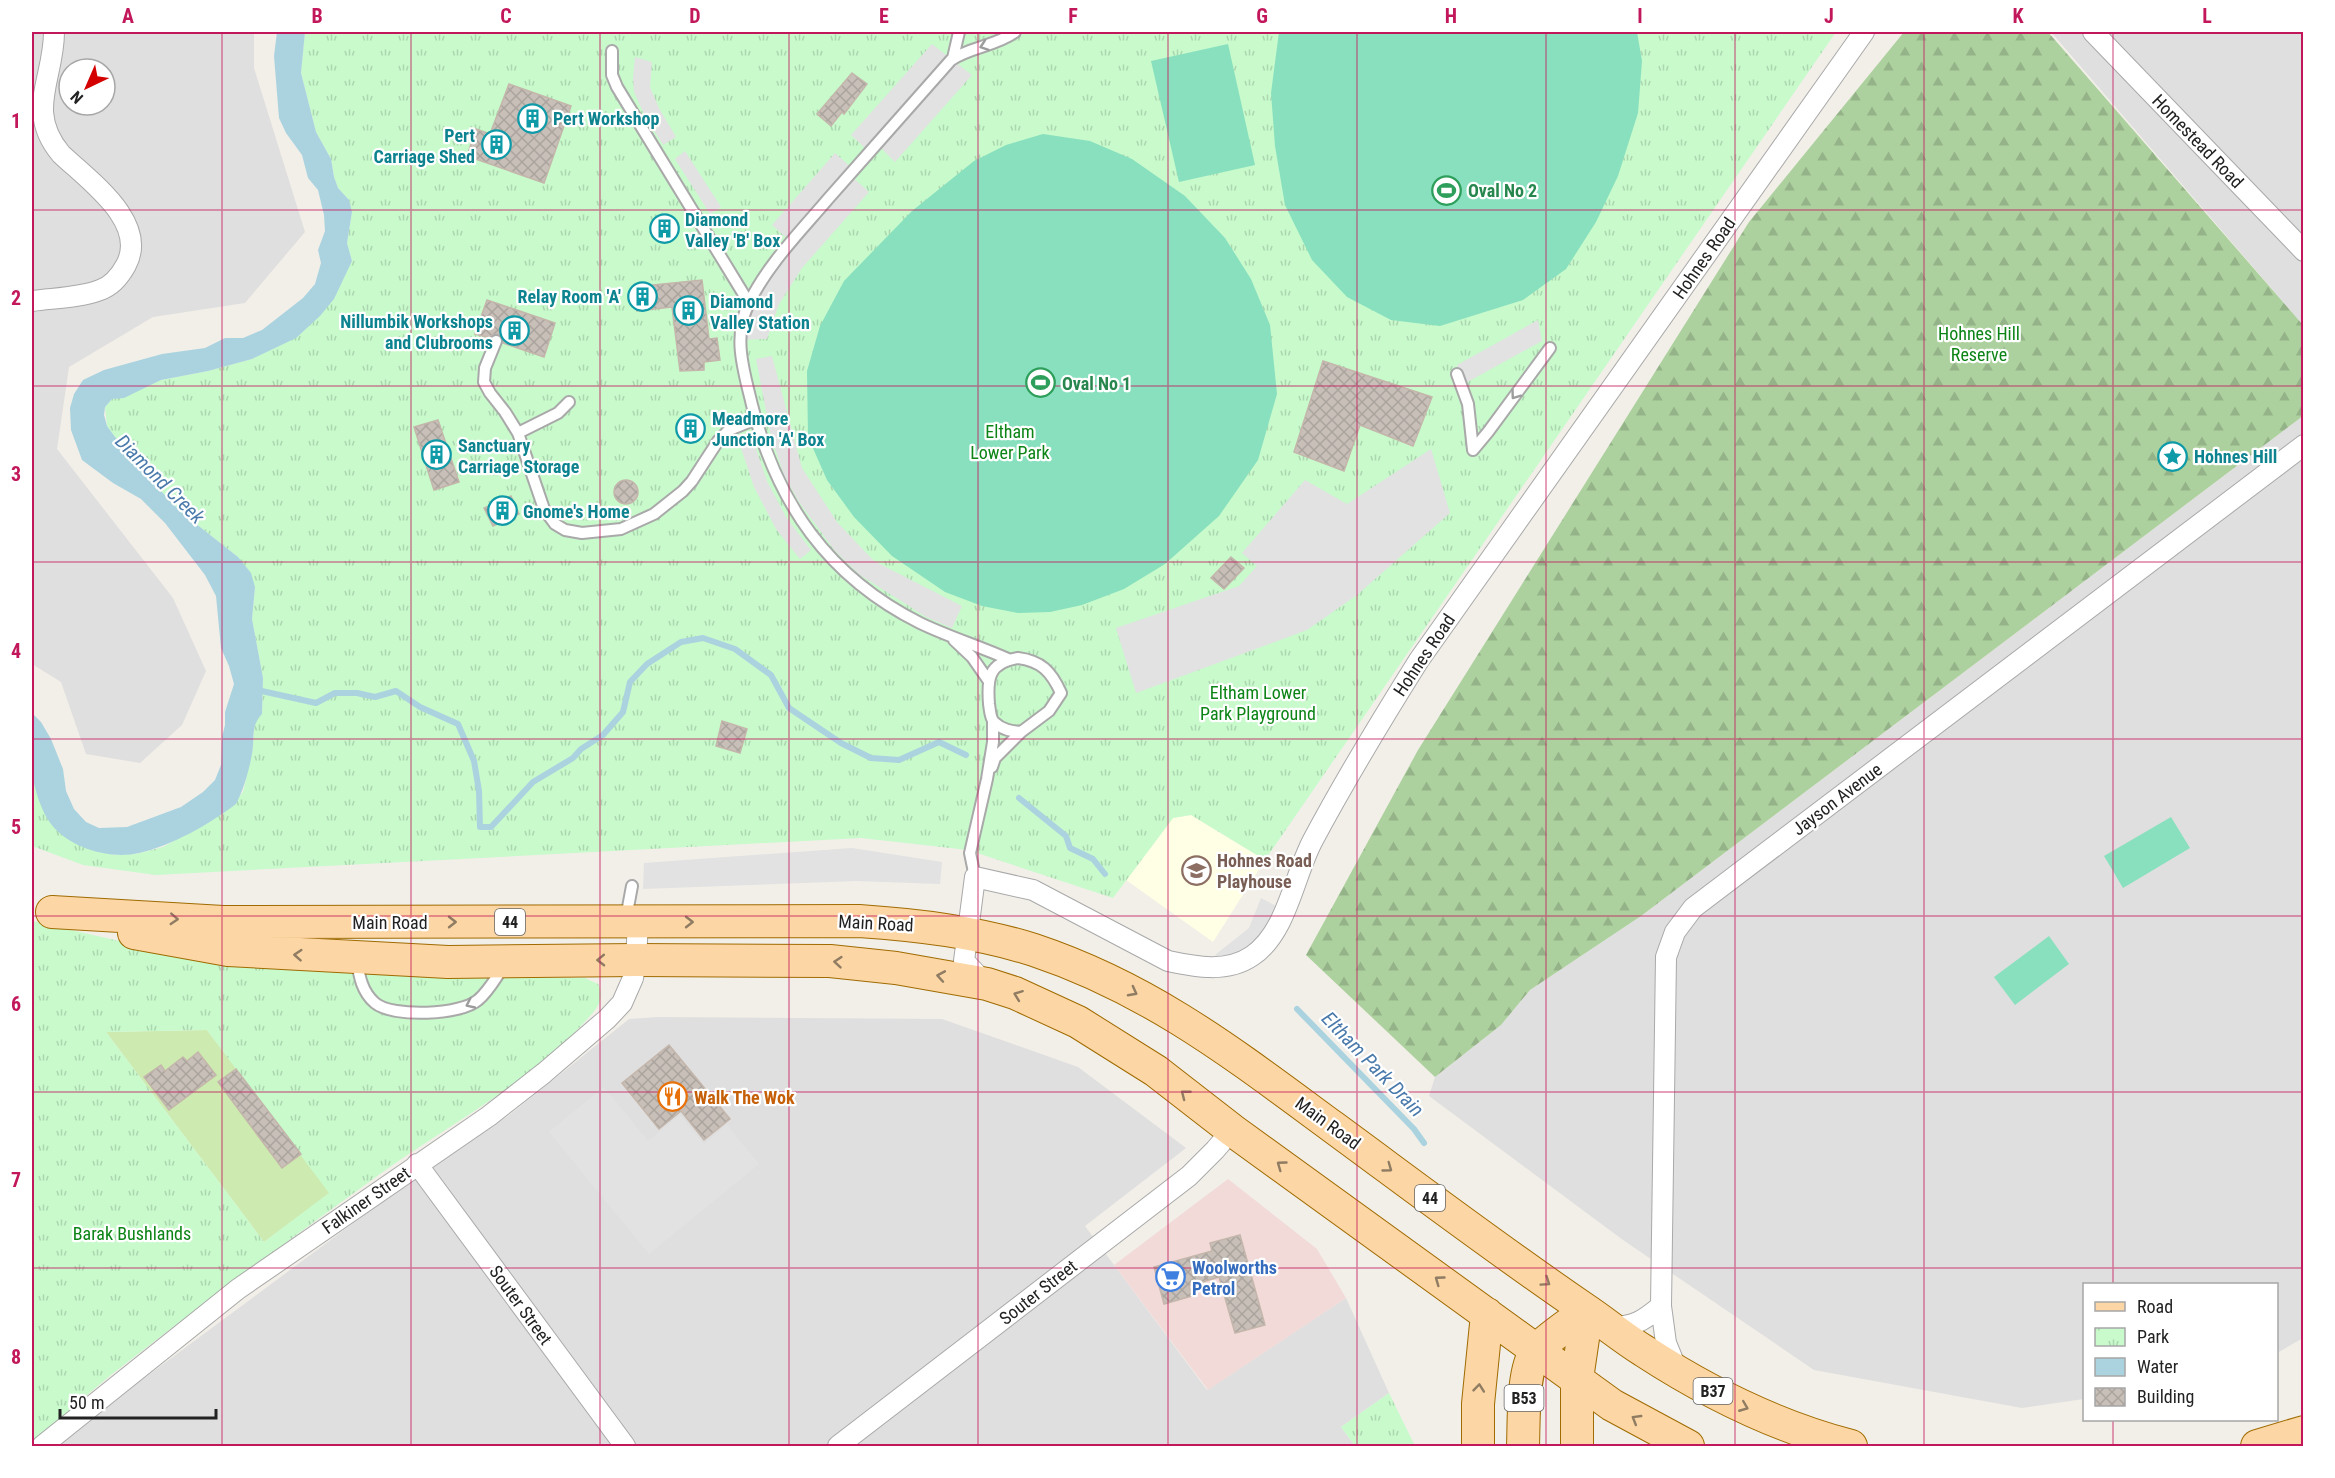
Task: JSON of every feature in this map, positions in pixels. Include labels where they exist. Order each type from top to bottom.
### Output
[{"type":"main road","name":"Main Road","points":[[42,909],[223,922],[859,921],[915,924],[1032,950],[1126,988],[1172,1013],[1218,1043],[1526,1269],[1598,1319]]},
{"type":"main road","name":"Main Road","points":[[42,909],[153,938],[228,950],[448,962],[830,961],[896,968],[987,984],[1045,1005],[1102,1036],[1156,1071],[1232,1130],[1536,1351],[1620,1409],[1688,1446]]},
{"type":"main road","points":[[357,958],[365,943],[385,922]]},
{"type":"main road","points":[[1478,1446],[1478,1404],[1487,1314]]},
{"type":"main road","points":[[1536,1351],[1598,1319]]},
{"type":"main road","points":[[1577,1446],[1577,1379],[1598,1319]]},
{"type":"main road","name":"B37","points":[[1598,1319],[1643,1351],[1735,1404],[1825,1440],[1851,1446]]},
{"type":"main road","name":"B53","points":[[1523,1446],[1524,1398],[1536,1351]]},
{"type":"main road","points":[[2257,1446],[2304,1432]]},
{"type":"street","points":[[32,301],[102,290],[114,282],[122,272],[132,250],[131,237],[123,216],[61,154],[47,133],[42,110],[54,32]]},
{"type":"street","name":"Hohnes Road","points":[[975,877],[1033,890],[1168,961],[1192,966],[1215,967],[1237,963],[1253,955],[1266,943],[1280,922],[1311,843],[1358,757],[1419,660],[1864,32]]},
{"type":"street","name":"Homestead Road","points":[[2093,32],[2304,251]]},
{"type":"street","name":"Jayson Avenue","points":[[1677,1371],[1666,1343],[1661,1306],[1666,957],[1675,932],[1693,908],[2304,445]]},
{"type":"street","points":[[975,877],[964,961],[987,984]]},
{"type":"street","name":"Falkiner Street","points":[[42,1446],[238,1289],[516,1094],[607,1018],[622,1003],[629,988],[636,960],[632,921]]},
{"type":"street","name":"Souter Street","points":[[838,1446],[1189,1176],[1232,1130]]},
{"type":"street","name":"Souter Street","points":[[417,1164],[625,1446]]},
{"type":"street","points":[[1598,1319],[1627,1327],[1643,1321],[1661,1306]]},
{"type":"lane","points":[[953,58],[959,32]]},
{"type":"lane","points":[[1008,659],[919,622],[882,600],[846,574],[828,556],[810,534],[772,466],[756,419],[740,348],[742,323],[749,303],[786,248],[953,58],[1001,40],[1015,32]]},
{"type":"lane","points":[[612,51],[612,75],[617,87],[749,303]]},
{"type":"lane","points":[[496,341],[485,368],[484,382],[518,433],[544,509],[555,524],[565,530],[582,533],[621,529],[654,514],[692,481],[729,430],[756,419]]},
{"type":"lane","points":[[1457,374],[1468,404],[1473,450],[1550,348]]},
{"type":"lane","points":[[518,433],[558,413],[569,402]]},
{"type":"lane","points":[[950,636],[972,657],[988,680],[990,714],[993,722],[993,742],[987,779],[970,853],[975,877]]},
{"type":"lane","points":[[987,779],[995,758],[1021,732],[1050,711],[1061,693],[1053,675],[1033,660],[1008,659],[997,666],[988,680]]},
{"type":"lane","points":[[993,722],[1007,731],[1021,732]]},
{"type":"lane","points":[[632,885],[632,921]]},
{"type":"lane","points":[[357,958],[359,975],[369,996],[376,1004],[400,1012],[434,1012],[466,1007],[486,992],[508,961]]},
{"type":"shaded area","points":[[32,32],[254,32],[254,68],[305,232],[245,303],[153,317],[69,367],[57,449],[173,598],[206,671],[182,725],[140,763],[86,754],[61,682],[32,664]]},
{"type":"shaded area","points":[[2051,32],[2303,32],[2303,325]]},
{"type":"shaded area","points":[[932,44],[972,75],[895,162],[877,144],[869,152],[851,135]]},
{"type":"shaded area","points":[[635,57],[652,62],[650,87],[676,137],[663,145],[645,116],[634,92]]},
{"type":"shaded area","points":[[685,151],[721,207],[710,214],[675,159]]},
{"type":"shaded area","points":[[835,153],[854,170],[850,175],[869,192],[802,268],[779,304],[767,339],[740,340],[743,317],[791,242],[772,225]]},
{"type":"shaded area","points":[[1538,320],[1542,341],[1462,385],[1457,365]]},
{"type":"shaded area","points":[[772,356],[802,468],[837,522],[874,561],[962,606],[952,628],[926,617],[860,575],[835,551],[799,502],[784,475],[771,437],[756,359]]},
{"type":"shaded area","points":[[2303,416],[2303,1338],[2278,1352],[2278,1283],[2083,1283],[2083,1399],[2022,1408],[1814,1370],[1623,1240],[1429,1096],[1435,1077],[1501,1025],[1530,990],[1641,916]]},
{"type":"shaded area","points":[[752,437],[767,481],[786,517],[811,550],[800,559],[776,529],[754,487],[739,442]]},
{"type":"shaded area","points":[[1431,449],[1450,513],[1357,595],[1307,630],[1136,693],[1116,628],[1239,586],[1257,566],[1242,553],[1305,480],[1347,504]]},
{"type":"shaded area","name":"Hohnes Road Playhouse","points":[[1191,815],[1265,860],[1213,942],[1126,880],[1173,818]]},
{"type":"shaded area","points":[[852,848],[942,862],[940,884],[856,881],[643,889],[644,863]]},
{"type":"shaded area","points":[[1261,898],[1276,906],[1266,932],[1255,947],[1225,962],[1215,955],[1249,928]]},
{"type":"shaded area","points":[[658,1017],[942,1019],[1078,1067],[1186,1148],[1085,1226],[1207,1390],[1346,1298],[1389,1393],[1341,1427],[1355,1446],[58,1446],[143,1379],[379,1204],[508,1116],[629,1019]]},
{"type":"shaded area","points":[[604,1087],[648,1141],[680,1115],[704,1144],[727,1125],[759,1164],[649,1254],[549,1132]]},
{"type":"shaded area","points":[[1228,1179],[1317,1249],[1346,1298],[1208,1390],[1114,1265]]},
{"type":"green space","name":"Eltham Lower Park","points":[[305,32],[1836,32],[1265,860],[1191,815],[1173,818],[1113,898],[968,850],[861,838],[156,875],[83,865],[32,846],[32,772],[44,811],[62,834],[90,849],[114,855],[136,854],[163,847],[225,812],[243,792],[252,753],[255,721],[262,714],[263,678],[252,619],[255,587],[238,557],[181,512],[158,488],[129,449],[115,438],[107,426],[105,407],[112,399],[124,397],[161,380],[252,359],[296,337],[343,279],[352,261],[347,243],[352,212],[349,200],[338,188],[331,159],[316,132],[301,73]]},
{"type":"green space","name":"Oval No 2","points":[[1279,32],[1637,32],[1642,61],[1638,113],[1618,176],[1596,222],[1566,269],[1523,300],[1440,326],[1391,320],[1347,297],[1312,260],[1285,205],[1275,146],[1271,93]]},
{"type":"green space","name":"Hohnes Hill Reserve","points":[[1904,32],[2048,32],[2303,325],[2303,416],[1641,916],[1530,990],[1501,1025],[1435,1077],[1306,955],[1418,750],[1749,222]]},
{"type":"green space","points":[[1228,44],[1255,165],[1179,182],[1151,61]]},
{"type":"green space","name":"Oval No 1","points":[[1043,134],[1090,141],[1132,159],[1185,196],[1225,238],[1251,279],[1270,325],[1277,394],[1258,460],[1219,516],[1165,564],[1124,589],[1082,605],[1050,612],[1018,613],[982,606],[945,592],[892,556],[854,517],[827,480],[808,437],[807,371],[820,326],[844,281],[912,211],[974,161],[1006,145]]},
{"type":"green space","points":[[2171,817],[2190,848],[2123,888],[2104,856]]},
{"type":"green space","name":"Barak Bushlands","points":[[32,921],[128,943],[427,976],[585,978],[598,984],[601,997],[596,1009],[567,1040],[542,1062],[490,1101],[380,1174],[245,1273],[111,1375],[32,1442]],"holes":[[[207,1030],[329,1193],[264,1242],[106,1032]]]},
{"type":"green space","points":[[2049,936],[2069,964],[2015,1005],[1994,977]]},
{"type":"green space","points":[[207,1030],[330,1193],[264,1242],[106,1032]]},
{"type":"green space","points":[[1389,1393],[1415,1446],[1355,1446],[1341,1427]]},
{"type":"water","points":[[277,32],[305,32],[301,73],[316,132],[331,159],[338,188],[349,200],[352,212],[347,243],[352,261],[334,299],[320,316],[296,338],[252,359],[161,380],[124,398],[112,399],[105,407],[104,415],[107,426],[115,437],[129,449],[158,488],[181,512],[238,557],[251,573],[255,587],[252,619],[263,678],[262,714],[254,728],[249,766],[236,804],[177,840],[151,850],[128,855],[104,853],[79,846],[68,840],[51,824],[44,813],[36,792],[31,765],[32,713],[41,722],[51,739],[63,769],[66,791],[74,809],[86,822],[99,828],[127,827],[181,807],[203,792],[215,780],[221,765],[225,712],[234,684],[221,648],[216,596],[205,575],[165,523],[141,499],[113,483],[82,460],[71,430],[70,408],[74,394],[83,380],[104,370],[162,354],[205,348],[225,338],[243,338],[262,330],[303,298],[315,284],[321,263],[318,250],[325,231],[324,215],[318,190],[308,178],[302,155],[286,133],[279,118],[274,56]]},
{"type":"building","points":[[852,73],[867,84],[844,114],[842,112],[831,126],[817,114]]},
{"type":"building","name":"Pert Workshop","points":[[509,84],[571,106],[544,183],[467,156],[476,129],[490,134]]},
{"type":"building","name":"Diamond Valley Station","points":[[702,280],[709,339],[717,338],[720,360],[704,362],[704,370],[680,371],[672,307],[637,311],[634,287]]},
{"type":"building","name":"Nillumbik Workshops and Clubrooms","points":[[487,300],[555,323],[544,357],[503,343],[502,337],[498,334],[489,338],[475,334]]},
{"type":"building","points":[[1323,361],[1432,397],[1413,446],[1360,425],[1344,471],[1294,452]]},
{"type":"building","name":"Sanctuary Carriage Storage","points":[[438,420],[459,482],[434,490],[414,427]]},
{"type":"building","points":[[626,480],[635,483],[638,492],[635,501],[626,504],[617,501],[614,492],[617,483]]},
{"type":"building","name":"Gnome's Home","points":[[511,496],[519,514],[493,526],[484,508]]},
{"type":"building","points":[[1231,557],[1244,568],[1224,589],[1211,578]]},
{"type":"building","points":[[722,721],[747,729],[740,753],[716,746]]},
{"type":"building","name":"Walk The Wok","points":[[669,1045],[730,1119],[704,1140],[681,1111],[659,1129],[622,1083]]},
{"type":"building","points":[[198,1052],[216,1075],[169,1110],[144,1077],[161,1065],[165,1071],[183,1057],[187,1061]]},
{"type":"building","points":[[236,1069],[301,1154],[282,1168],[218,1082]]},
{"type":"building","points":[[1240,1235],[1265,1325],[1235,1333],[1219,1277],[1189,1286],[1192,1296],[1164,1304],[1154,1267],[1212,1251],[1210,1243]]},
{"type":"waterway","points":[[257,690],[316,703],[335,693],[357,693],[375,697],[396,691],[420,707],[458,724],[474,761],[479,791],[480,827],[491,827],[533,782],[573,758],[581,749],[603,735],[623,712],[630,682],[647,664],[681,642],[703,638],[735,649],[771,675],[789,708],[841,743],[871,758],[899,760],[939,742],[966,755]]},
{"type":"waterway","name":"Eltham Park Drain","points":[[1019,798],[1066,836],[1070,848],[1093,859],[1105,874]]},
{"type":"waterway","name":"Eltham Park Drain","points":[[1297,1009],[1414,1129],[1424,1143]]},
{"type":"place","name":"Pert Workshop","points":[[532,118]]},
{"type":"place","name":"Pert Carriage Shed","points":[[496,145]]},
{"type":"place","name":"Oval No 2","points":[[1447,190]]},
{"type":"place","name":"Diamond Valley 'B' Box","points":[[664,229]]},
{"type":"place","name":"Relay Room 'A'","points":[[642,296]]},
{"type":"place","name":"Diamond Valley Station","points":[[689,311]]},
{"type":"place","name":"Nillumbik Workshops and Clubrooms","points":[[514,331]]},
{"type":"place","name":"Oval No 1","points":[[1041,383]]},
{"type":"place","name":"Meadmore Junction 'A' Box","points":[[691,428]]},
{"type":"place","name":"Sanctuary Carriage Storage","points":[[437,455]]},
{"type":"place","name":"Hohnes Hill","points":[[2173,456]]},
{"type":"place","name":"Gnome's Home","points":[[502,511]]},
{"type":"place","name":"Hohnes Road Playhouse","points":[[1196,870]]},
{"type":"place","name":"Walk The Wok","points":[[673,1097]]},
{"type":"place","name":"Woolworths Petrol","points":[[1171,1277]]},
{"type":"water label","name":"Diamond Creek","points":[[160,479]]},
{"type":"park label","name":"Eltham Lower Park Playground","points":[[1258,702]]}]
